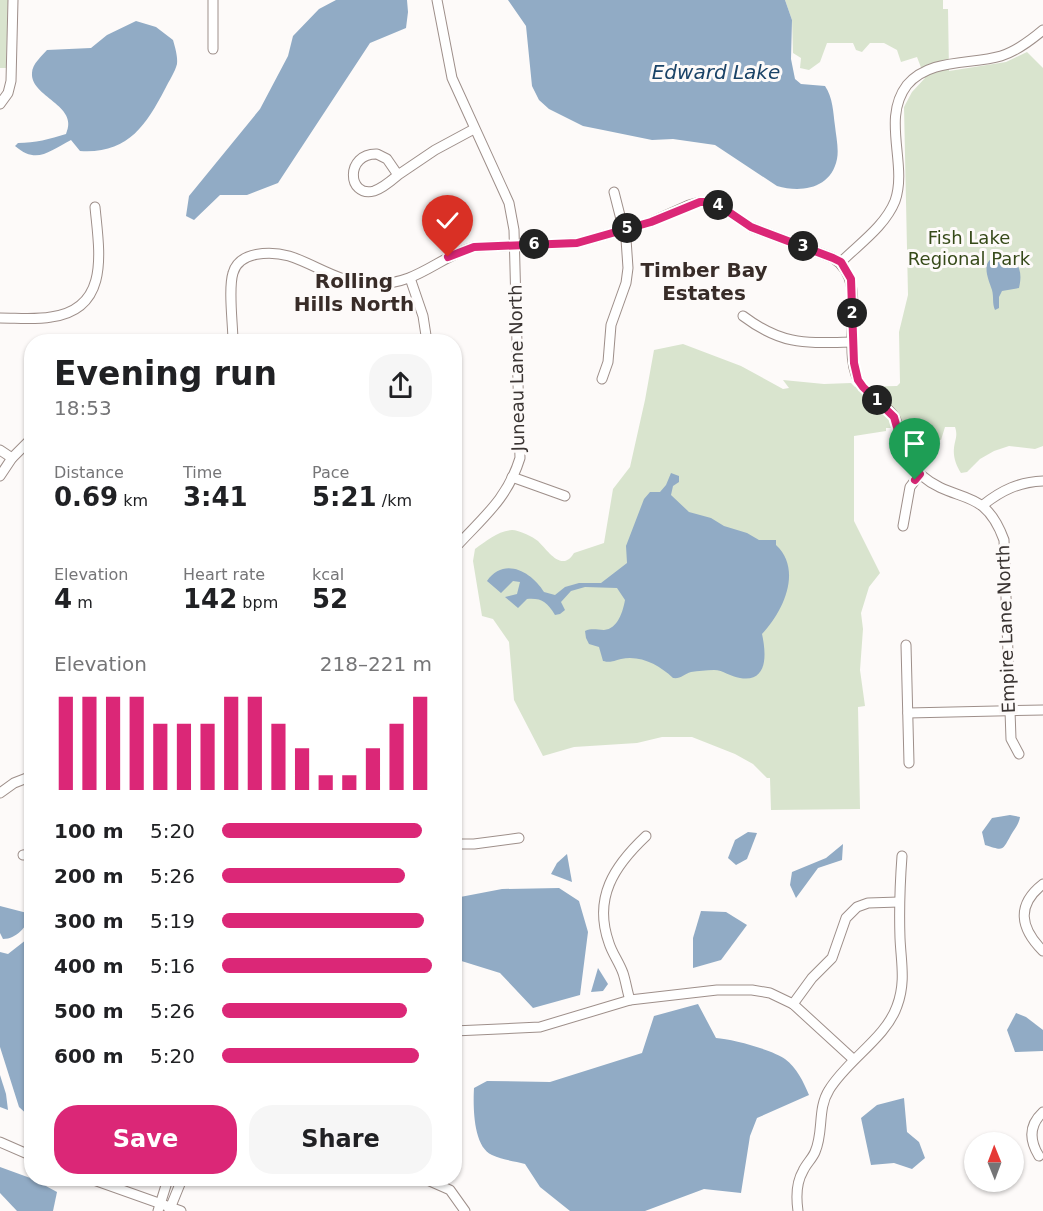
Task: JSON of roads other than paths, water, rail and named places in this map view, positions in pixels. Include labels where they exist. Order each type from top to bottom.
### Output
[{"type":"street","points":[[0,104],[8,93],[11,81],[13,0]]},
{"type":"street","points":[[213,0],[213,49]]},
{"type":"street","name":"Juneau Lane North","points":[[437,0],[452,78],[509,203],[513,216],[515,245],[520,458],[495,507],[462,541]]},
{"type":"street","points":[[841,262],[881,223],[894,203],[898,182],[895,117],[900,96],[913,79],[933,68],[1001,56],[1026,44],[1043,30]]},
{"type":"street","points":[[398,175],[387,159],[382,155],[372,153],[361,158],[353,173],[358,187],[366,191],[377,190],[446,143],[474,129]]},
{"type":"street","points":[[602,379],[608,362],[611,324],[626,283],[628,268],[624,230],[614,192]]},
{"type":"street","points":[[233,334],[233,273],[242,259],[258,254],[287,255],[332,274],[361,282],[384,283],[410,278],[460,251],[480,246],[577,243],[651,222],[689,205],[710,202],[751,227],[826,254],[841,262],[851,279],[854,363],[858,380],[894,417],[904,452],[920,474],[934,484],[983,505],[1013,486],[1043,481]]},
{"type":"street","points":[[0,318],[58,316],[68,313],[86,300],[97,280],[99,269],[95,207]]},
{"type":"street","points":[[410,278],[423,316],[426,334]]},
{"type":"street","points":[[743,316],[761,330],[787,340],[853,342]]},
{"type":"street","points":[[0,476],[12,458],[24,446]]},
{"type":"street","points":[[0,450],[12,458]]},
{"type":"street","points":[[903,526],[910,487],[920,474]]},
{"type":"street","points":[[512,477],[565,496]]},
{"type":"street","name":"Empire Lane North","points":[[983,505],[999,527],[1004,540],[1011,739],[1019,754]]},
{"type":"street","points":[[906,645],[909,763]]},
{"type":"street","points":[[908,713],[1043,710]]},
{"type":"street","points":[[0,793],[24,779]]},
{"type":"street","points":[[630,1000],[622,971],[609,944],[604,927],[603,909],[612,876],[621,862],[646,836]]},
{"type":"street","points":[[462,844],[519,838]]},
{"type":"street","points":[[798,1211],[797,1185],[818,1144],[821,1112],[826,1094],[853,1059],[888,1023],[900,998],[903,981],[899,902],[902,856]]},
{"type":"street","points":[[1043,884],[1031,893],[1027,901],[1024,921],[1030,938],[1043,951]]},
{"type":"street","points":[[794,1004],[812,978],[832,958],[846,918],[857,907],[868,903],[899,902]]},
{"type":"street","points":[[462,1032],[540,1027],[630,1000],[736,989],[752,990],[770,993],[794,1004],[853,1059]]},
{"type":"street","points":[[1039,1156],[1031,1137],[1032,1127],[1043,1112]]},
{"type":"street","points":[[0,1142],[24,1152]]},
{"type":"street","points":[[107,1186],[159,1208],[181,1211]]},
{"type":"street","points":[[159,1208],[166,1186]]},
{"type":"street","points":[[170,1209],[179,1186]]},
{"type":"street","points":[[441,1186],[450,1190],[465,1211]]},
{"type":"water","points":[[336,0],[407,0],[406,28],[370,43],[278,183],[247,195],[220,195],[194,220],[186,216],[189,196],[260,109],[288,56],[293,36],[319,9]]},
{"type":"water","name":"Edward Lake","points":[[508,0],[785,0],[792,20],[791,59],[795,79],[801,84],[825,86],[831,100],[838,151],[834,169],[822,183],[805,188],[786,188],[777,186],[715,145],[673,139],[652,140],[583,126],[549,109],[539,100],[532,86],[526,26]]},
{"type":"water","points":[[136,21],[156,27],[173,40],[177,58],[172,76],[158,103],[142,126],[122,143],[96,151],[80,151],[71,140],[49,152],[37,155],[30,155],[15,146],[18,143],[66,134],[68,124],[66,116],[61,108],[38,89],[33,81],[34,66],[47,50],[91,48],[107,35]]},
{"type":"water","points":[[1002,254],[1016,263],[1020,271],[1020,282],[1019,288],[1002,291],[999,297],[999,308],[995,310],[987,264],[995,256]]},
{"type":"water","points":[[671,473],[679,476],[679,482],[673,486],[671,495],[689,512],[711,518],[724,526],[747,533],[759,540],[776,540],[776,545],[784,555],[789,578],[787,591],[777,614],[762,634],[763,665],[756,676],[740,678],[711,670],[691,672],[673,678],[656,665],[636,658],[603,661],[599,647],[589,644],[585,631],[609,629],[616,623],[625,600],[617,588],[585,587],[571,591],[561,602],[565,610],[555,615],[547,604],[540,600],[527,599],[518,608],[505,597],[517,594],[520,582],[513,581],[501,593],[487,581],[494,573],[509,568],[525,573],[544,592],[555,595],[565,587],[579,583],[601,583],[627,563],[626,546],[644,499],[650,492],[660,492]]},
{"type":"water","points":[[1010,815],[1020,817],[1004,847],[999,849],[985,845],[982,832],[992,818]]},
{"type":"water","points":[[748,832],[757,833],[747,859],[736,865],[728,858],[735,840]]},
{"type":"water","points":[[843,844],[842,860],[818,868],[796,898],[790,885],[792,872],[826,858]]},
{"type":"water","points":[[567,854],[572,882],[551,874],[557,863]]},
{"type":"water","points":[[559,888],[579,901],[588,932],[580,995],[533,1008],[500,973],[462,961],[462,897],[502,889]]},
{"type":"water","points":[[0,906],[24,912],[24,927],[21,931],[13,937],[3,939],[0,933]]},
{"type":"water","points":[[701,911],[726,912],[747,925],[721,960],[693,968],[693,938]]},
{"type":"water","points":[[24,941],[24,1112],[19,1107],[0,1047],[0,952],[8,954]]},
{"type":"water","points":[[598,968],[608,984],[603,991],[591,992]]},
{"type":"water","points":[[698,1004],[716,1038],[752,1046],[785,1059],[802,1080],[809,1095],[757,1118],[750,1136],[741,1193],[704,1189],[645,1211],[570,1211],[540,1187],[525,1164],[492,1155],[481,1144],[476,1125],[474,1088],[487,1081],[550,1082],[642,1053],[654,1016]]},
{"type":"water","points":[[1016,1013],[1026,1017],[1043,1030],[1043,1051],[1015,1052],[1007,1030]]},
{"type":"water","points":[[0,1075],[6,1094],[8,1110],[0,1107]]},
{"type":"water","points":[[904,1098],[907,1132],[919,1142],[925,1158],[912,1169],[894,1163],[871,1165],[861,1118],[877,1105]]},
{"type":"water","points":[[0,1167],[24,1176],[24,1186],[46,1186],[57,1192],[53,1211],[17,1211],[0,1193]]},
{"type":"district","name":"Timber Bay Estates","points":[[704,282]]},
{"type":"district","name":"Rolling Hills North","points":[[354,292]]},
{"type":"park label","name":"Fish Lake Regional Park","points":[[969,248]]}]
